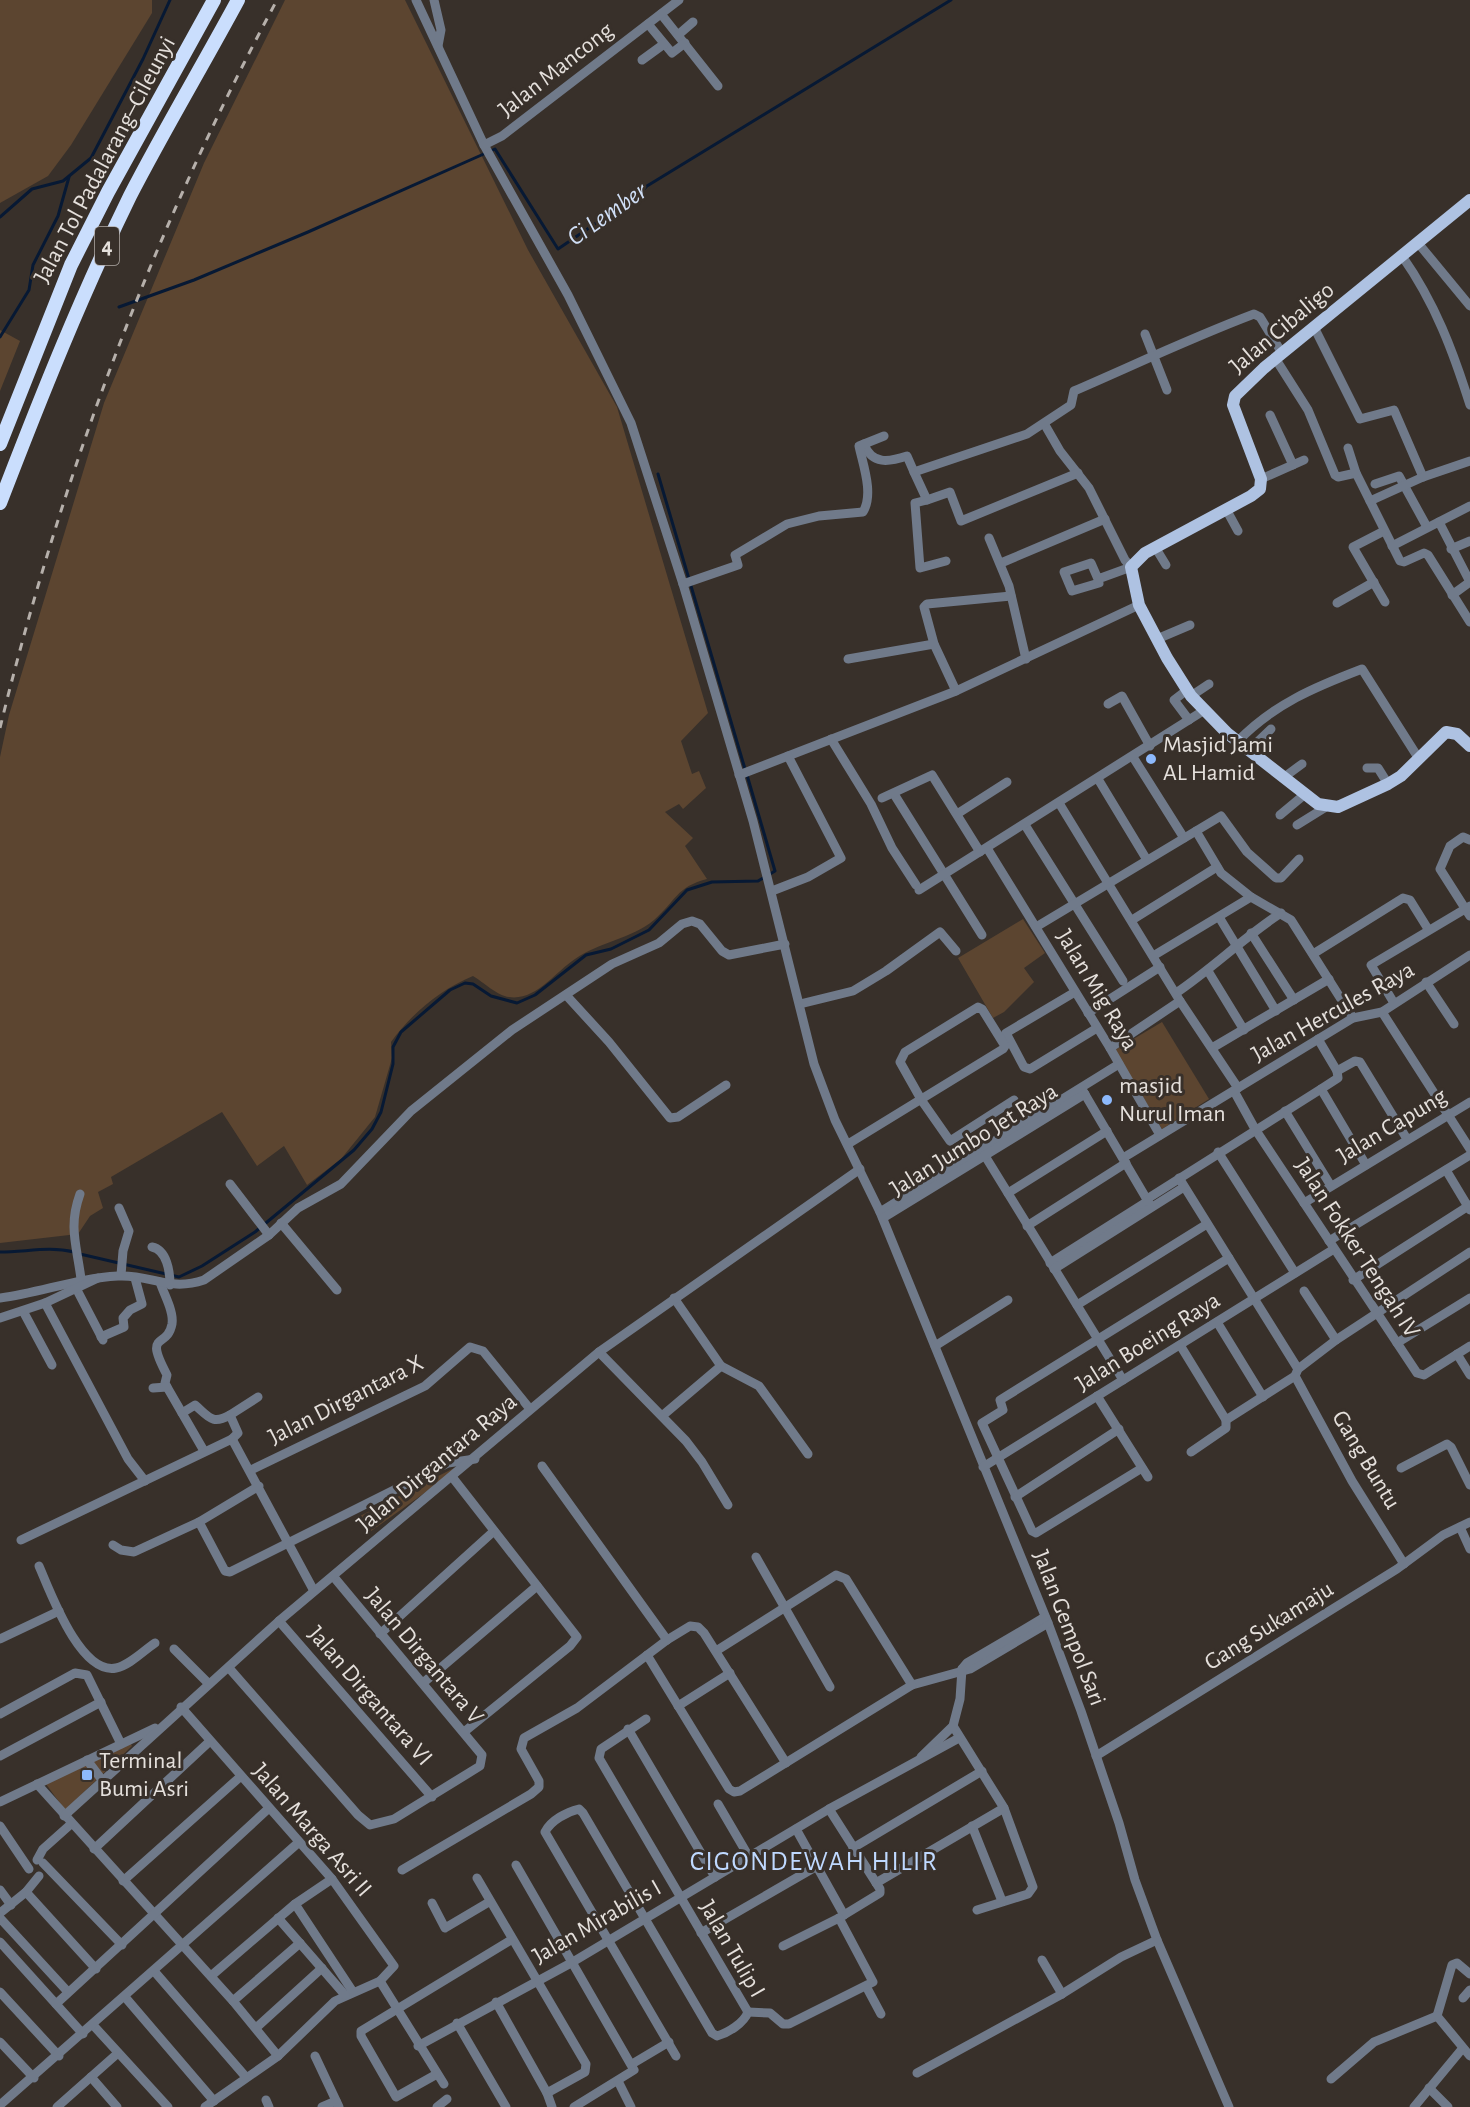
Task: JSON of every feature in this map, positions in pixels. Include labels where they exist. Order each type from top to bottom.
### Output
[{"type":"highway","name":"Jalan Tol Padalarang–Cileunyi","points":[[0,444],[72,265],[108,192],[214,0]]},
{"type":"highway","name":"Jalan Tol Padalarang–Cileunyi","points":[[0,503],[52,368],[93,274],[131,195],[238,0]]},
{"type":"main road","name":"Jalan Cibaligo","points":[[1261,478],[1233,400],[1240,390],[1470,200]]},
{"type":"main road","points":[[1261,478],[1257,493],[1155,547],[1136,560],[1131,567],[1139,605],[1189,693],[1203,711],[1238,741],[1304,795],[1326,807],[1345,805],[1388,784],[1419,759],[1446,732],[1457,734],[1470,747]]},
{"type":"street","name":"Jalan Gempol Sari","points":[[416,0],[631,423],[688,582],[745,773],[765,868],[814,1064],[826,1100],[882,1215],[935,1346],[990,1462],[1096,1756],[1119,1823],[1135,1880],[1157,1940],[1229,2107]]},
{"type":"street","points":[[434,0],[441,30],[438,46]]},
{"type":"street","name":"Jalan Mancong","points":[[490,146],[679,0]]},
{"type":"street","points":[[661,14],[718,86]]},
{"type":"street","points":[[678,34],[693,22]]},
{"type":"street","points":[[648,24],[673,53],[685,43]]},
{"type":"street","points":[[642,60],[664,44]]},
{"type":"street","points":[[1418,243],[1470,306]]},
{"type":"street","points":[[1402,256],[1422,284],[1443,325],[1467,384],[1470,405]]},
{"type":"street","points":[[914,472],[1027,435],[1045,425],[1071,405],[1073,391],[1154,357],[1201,333],[1254,314],[1260,317],[1308,410],[1336,476],[1356,473]]},
{"type":"street","points":[[1314,327],[1360,419],[1394,410],[1423,477]]},
{"type":"street","points":[[1145,334],[1167,390]]},
{"type":"street","points":[[1270,415],[1293,465]]},
{"type":"street","points":[[1045,425],[1089,488],[1125,560],[1131,567],[1098,579]]},
{"type":"street","points":[[688,582],[738,565],[735,555],[787,524],[819,516],[863,512],[867,505],[867,486],[859,446],[884,436]]},
{"type":"street","points":[[864,444],[868,454],[877,460],[886,461],[907,456],[927,500]]},
{"type":"street","points":[[1348,448],[1356,473],[1402,562],[1424,553],[1428,555],[1470,622]]},
{"type":"street","points":[[1261,478],[1304,460]]},
{"type":"street","points":[[1370,501],[1423,477],[1470,461]]},
{"type":"street","points":[[946,561],[920,568],[915,504],[950,492],[961,521],[1078,473]]},
{"type":"street","points":[[1375,484],[1399,476],[1427,527]]},
{"type":"street","points":[[1392,546],[1470,506]]},
{"type":"street","points":[[1226,509],[1238,531]]},
{"type":"street","points":[[1001,563],[1106,519]]},
{"type":"street","points":[[1439,522],[1470,582],[1452,595]]},
{"type":"street","points":[[1384,531],[1353,547],[1385,602]]},
{"type":"street","points":[[989,538],[1001,563],[1026,659]]},
{"type":"street","points":[[1451,549],[1470,541]]},
{"type":"street","points":[[1155,547],[1166,565]]},
{"type":"street","points":[[1338,603],[1374,582]]},
{"type":"street","points":[[956,691],[934,644],[924,609],[927,604],[1011,596]]},
{"type":"street","points":[[745,773],[956,691],[1139,605]]},
{"type":"street","points":[[1157,639],[1190,626]]},
{"type":"street","points":[[848,659],[934,644]]},
{"type":"street","points":[[1238,741],[1258,720],[1281,704],[1314,687],[1362,669],[1419,759]]},
{"type":"street","points":[[1189,720],[1174,700],[1209,684]]},
{"type":"street","points":[[1108,704],[1122,696],[1149,746]]},
{"type":"street","points":[[831,739],[871,804],[892,848],[917,888],[1025,825],[1203,711]]},
{"type":"street","points":[[1249,750],[1271,729]]},
{"type":"street","points":[[771,888],[808,877],[841,858],[788,756]]},
{"type":"street","points":[[1133,757],[1184,838]]},
{"type":"street","points":[[1283,778],[1302,764]]},
{"type":"street","points":[[1366,768],[1378,768],[1388,784]]},
{"type":"street","name":"Jalan Mig Raya","points":[[894,794],[932,775],[1036,927],[1160,1135]]},
{"type":"street","points":[[1098,779],[1147,860]]},
{"type":"street","points":[[957,814],[1007,782]]},
{"type":"street","points":[[882,798],[894,794],[982,935]]},
{"type":"street","points":[[1280,815],[1304,795]]},
{"type":"street","name":"Jalan Fokker Tengah IV","points":[[1059,803],[1178,997],[1212,1048],[1236,1089],[1255,1129],[1353,1280],[1417,1373],[1422,1376],[1470,1346]]},
{"type":"street","points":[[1297,825],[1326,807]]},
{"type":"street","points":[[1036,927],[1221,816],[1224,817],[1247,852],[1276,878],[1281,878],[1299,859]]},
{"type":"street","points":[[1025,825],[1123,981]]},
{"type":"street","points":[[1196,831],[1216,867],[1251,897],[1292,920],[1353,1018]]},
{"type":"street","points":[[1394,1003],[1371,966],[1428,929],[1468,910],[1440,868],[1454,842],[1463,837],[1470,840]]},
{"type":"street","points":[[1132,920],[1216,867]]},
{"type":"street","points":[[1153,956],[1251,897]]},
{"type":"street","points":[[1313,954],[1403,898],[1410,900],[1428,929]]},
{"type":"street","points":[[1110,1048],[1178,997],[1251,933],[1281,913]]},
{"type":"street","points":[[1219,917],[1276,1011]]},
{"type":"street","points":[[121,1267],[135,1278],[167,1279],[192,1284],[204,1280],[265,1231],[281,1223],[298,1208],[341,1184],[411,1111],[512,1030],[622,958],[659,943],[686,922],[698,922],[722,951],[729,955],[785,944]]},
{"type":"street","points":[[800,1004],[853,991],[940,933],[956,951]]},
{"type":"street","points":[[1251,933],[1294,1000]]},
{"type":"street","name":"Jalan Hercules Raya","points":[[1027,1226],[1160,1135],[1353,1018],[1382,1012],[1470,955]]},
{"type":"street","points":[[1088,1013],[1160,967]]},
{"type":"street","points":[[1208,971],[1244,1030]]},
{"type":"street","points":[[1212,1048],[1329,979]]},
{"type":"street","points":[[1426,982],[1455,1024]]},
{"type":"street","points":[[1075,992],[1008,1030],[1006,1036],[1024,1066],[1030,1068],[1097,1028]]},
{"type":"street","points":[[566,995],[609,1041],[670,1118],[678,1117],[726,1085]]},
{"type":"street","points":[[848,1144],[922,1101],[1004,1048],[980,1008],[905,1052],[900,1062],[922,1101],[950,1141],[1014,1100]]},
{"type":"street","points":[[1382,1012],[1470,1149]]},
{"type":"street","points":[[1052,1266],[1181,1183],[1216,1154],[1338,1078],[1337,1071],[1318,1039]]},
{"type":"street","points":[[1337,1071],[1355,1061],[1360,1062],[1407,1139]]},
{"type":"street","name":"Jalan Jumbo Jet Raya","points":[[882,1215],[1083,1091],[1119,1064]]},
{"type":"street","points":[[1321,1089],[1366,1165]]},
{"type":"street","points":[[1083,1091],[1149,1202]]},
{"type":"street","name":"Jalan Capung","points":[[1304,1203],[1470,1102]]},
{"type":"street","points":[[1286,1111],[1331,1186]]},
{"type":"street","points":[[1008,1193],[1107,1131]]},
{"type":"street","points":[[983,1154],[1123,1380]]},
{"type":"street","points":[[1216,1154],[1293,1275]]},
{"type":"street","name":"Jalan Boeing Raya","points":[[990,1462],[1293,1275],[1331,1245],[1470,1155]]},
{"type":"street","name":"Jalan Dirgantara Raya","points":[[64,1816],[181,1707],[229,1668],[279,1621],[453,1478],[530,1409],[599,1352],[860,1169]]},
{"type":"street","points":[[1353,1280],[1469,1207],[1446,1170]]},
{"type":"street","name":"Gang Buntu","points":[[1181,1183],[1297,1372],[1352,1481],[1367,1500],[1404,1564]]},
{"type":"street","points":[[231,1184],[265,1231]]},
{"type":"street","points":[[80,1194],[72,1221],[81,1279]]},
{"type":"street","points":[[119,1208],[129,1231],[121,1267]]},
{"type":"street","points":[[281,1223],[337,1290]]},
{"type":"street","points":[[1077,1305],[1207,1224]]},
{"type":"street","points":[[152,1247],[159,1249],[167,1279],[172,1323],[156,1348],[167,1375],[166,1387],[204,1451]]},
{"type":"street","points":[[1226,1420],[1263,1397],[1336,1340],[1470,1252]]},
{"type":"street","points":[[1142,1468],[1039,1533],[1032,1531],[1015,1497],[990,1462],[982,1423],[1003,1410],[1000,1400],[1229,1258]]},
{"type":"street","points":[[0,1318],[77,1290],[121,1267]]},
{"type":"street","points":[[0,1298],[20,1296],[81,1279],[99,1277]]},
{"type":"street","points":[[77,1290],[102,1339],[124,1327],[123,1318],[130,1310],[142,1304],[135,1278]]},
{"type":"street","points":[[1304,1292],[1336,1340]]},
{"type":"street","points":[[674,1298],[721,1366],[759,1386],[808,1454]]},
{"type":"street","points":[[1397,1343],[1470,1298]]},
{"type":"street","points":[[935,1346],[1008,1300]]},
{"type":"street","points":[[45,1303],[131,1464],[145,1481]]},
{"type":"street","points":[[23,1311],[51,1365]]},
{"type":"street","points":[[1217,1322],[1263,1397]]},
{"type":"street","points":[[1180,1345],[1226,1420],[1226,1428],[1191,1452]]},
{"type":"street","name":"Jalan Dirgantara X","points":[[250,1470],[425,1386],[470,1347],[483,1351],[530,1409]]},
{"type":"street","points":[[599,1352],[662,1416],[702,1462],[728,1505]]},
{"type":"street","points":[[1457,1354],[1470,1375]]},
{"type":"street","points":[[662,1416],[721,1366]]},
{"type":"street","points":[[153,1388],[166,1387]]},
{"type":"street","points":[[1097,1396],[1148,1477]]},
{"type":"street","points":[[182,1413],[195,1405],[212,1420],[219,1421],[258,1397]]},
{"type":"street","points":[[21,1540],[232,1439],[238,1433],[230,1415]]},
{"type":"street","points":[[1015,1497],[1119,1429]]},
{"type":"street","points":[[232,1439],[314,1591]]},
{"type":"street","points":[[1401,1468],[1447,1444],[1451,1447],[1469,1481]]},
{"type":"street","points":[[199,1522],[228,1572],[448,1463],[475,1459]]},
{"type":"street","points":[[542,1466],[666,1640]]},
{"type":"street","points":[[453,1478],[575,1632],[576,1637],[574,1642],[464,1732]]},
{"type":"street","points":[[113,1545],[121,1550],[134,1552],[199,1522],[259,1486]]},
{"type":"street","name":"Gang Sukamaju","points":[[1096,1756],[1404,1564],[1436,1539],[1470,1522]]},
{"type":"street","points":[[1460,1527],[1470,1549]]},
{"type":"street","points":[[380,1634],[494,1531]]},
{"type":"street","points":[[756,1557],[830,1687]]},
{"type":"street","points":[[39,1566],[74,1641],[106,1667],[115,1668],[128,1662],[155,1643]]},
{"type":"street","name":"Jalan Dirgantara V","points":[[333,1576],[482,1755],[482,1763],[476,1770],[432,1797]]},
{"type":"street","points":[[716,1651],[831,1577],[842,1576],[912,1685]]},
{"type":"street","points":[[423,1683],[537,1586]]},
{"type":"street","points":[[0,1639],[59,1611]]},
{"type":"street","points":[[647,1655],[729,1789],[734,1792],[740,1791],[912,1685],[939,1679],[962,1669],[967,1663],[1047,1620]]},
{"type":"street","name":"Jalan Dirgantara VI","points":[[279,1621],[432,1797]]},
{"type":"street","points":[[402,1870],[531,1794],[538,1787],[539,1781],[520,1749],[524,1738],[577,1708],[666,1640],[690,1626],[698,1627],[716,1651],[786,1763]]},
{"type":"street","points":[[174,1649],[209,1684]]},
{"type":"street","points":[[229,1668],[358,1815],[370,1825],[394,1819],[432,1797]]},
{"type":"street","points":[[962,1669],[962,1685],[953,1726],[1004,1808],[1033,1887],[1028,1894],[977,1910]]},
{"type":"street","points":[[0,1714],[75,1673],[82,1672],[87,1675],[122,1743]]},
{"type":"street","points":[[678,1706],[729,1673]]},
{"type":"street","points":[[0,1756],[101,1702]]},
{"type":"street","name":"Jalan Marga Asri II","points":[[181,1707],[209,1742],[332,1879],[392,1960],[392,1971],[380,1981]]},
{"type":"street","name":"Jalan Tulip I","points":[[646,1719],[601,1749],[599,1758],[701,1933],[746,2016]]},
{"type":"street","points":[[0,1802],[163,1724]]},
{"type":"street","name":"Jalan Mirabilis I","points":[[920,1758],[953,1726]]},
{"type":"street","points":[[628,1729],[716,1877]]},
{"type":"street","name":"Jalan Mirabilis I","points":[[418,2046],[571,1963],[829,1809],[959,1738]]},
{"type":"street","points":[[94,1849],[209,1742]]},
{"type":"street","points":[[87,1760],[102,1780]]},
{"type":"street","points":[[853,1848],[982,1771]]},
{"type":"street","points":[[123,1881],[240,1777]]},
{"type":"street","points":[[37,1784],[153,1914],[183,1944],[278,2056]]},
{"type":"street","points":[[718,1804],[749,1857]]},
{"type":"street","points":[[876,1883],[1004,1808]]},
{"type":"street","points":[[56,2004],[268,1809]]},
{"type":"street","points":[[676,2056],[545,1832],[552,1822],[574,1810],[579,1809],[584,1813],[644,1919],[712,2033],[717,2036],[722,2035],[746,2016],[770,2013],[783,2024],[789,2024],[866,1986],[873,1979],[796,1829]]},
{"type":"street","points":[[783,1946],[842,1917],[880,1893],[829,1809]]},
{"type":"street","points":[[0,1913],[26,1892],[45,1869],[40,1862],[43,1849],[71,1824]]},
{"type":"street","points":[[0,1826],[31,1874],[39,1876]]},
{"type":"street","points":[[972,1826],[1002,1901]]},
{"type":"street","points":[[2,2101],[34,2078],[298,1843]]},
{"type":"street","points":[[40,1862],[122,1945]]},
{"type":"street","points":[[29,1869],[31,1863],[40,1862]]},
{"type":"street","points":[[516,1866],[634,2071],[574,2107]]},
{"type":"street","points":[[701,1933],[817,1866]]},
{"type":"street","points":[[477,1878],[535,1981],[586,2064],[585,2072],[547,2092]]},
{"type":"street","points":[[211,1976],[295,1904],[332,1879]]},
{"type":"street","points":[[0,1890],[11,1905]]},
{"type":"street","points":[[26,1892],[96,1969]]},
{"type":"street","points":[[432,1903],[445,1928],[489,1902]]},
{"type":"street","points":[[295,1904],[349,1993]]},
{"type":"street","points":[[0,1918],[68,1992]]},
{"type":"street","points":[[278,1918],[322,1968],[349,1993]]},
{"type":"street","points":[[437,2074],[399,2097],[394,2095],[360,2033],[511,1940]]},
{"type":"street","points":[[917,2073],[1062,1994],[1121,1957],[1157,1940]]},
{"type":"street","points":[[0,1942],[83,2034]]},
{"type":"street","points":[[233,2001],[300,1943]]},
{"type":"street","points":[[1042,1960],[1062,1994]]},
{"type":"street","points":[[1437,2016],[1452,1965],[1457,1963],[1470,1974]]},
{"type":"street","points":[[256,2028],[322,1968]]},
{"type":"street","points":[[154,1971],[245,2076]]},
{"type":"street","points":[[205,2107],[245,2076],[278,2056],[349,1993],[380,1981],[418,2046],[444,2084]]},
{"type":"street","points":[[866,1986],[881,2014]]},
{"type":"street","points":[[0,1992],[59,2056]]},
{"type":"street","points":[[125,1997],[213,2101]]},
{"type":"street","points":[[496,2002],[547,2092],[552,2107]]},
{"type":"street","points":[[1437,2016],[1470,2056]]},
{"type":"street","points":[[1330,2079],[1374,2042],[1437,2016]]},
{"type":"street","points":[[457,2023],[506,2107]]},
{"type":"street","points":[[93,2025],[168,2107]]},
{"type":"street","points":[[0,2042],[34,2078]]},
{"type":"street","points":[[632,2064],[669,2042]]},
{"type":"street","points":[[1414,2107],[1462,2049]]},
{"type":"street","points":[[64,2105],[118,2053]]},
{"type":"street","points":[[315,2056],[337,2104],[322,2107]]},
{"type":"street","points":[[91,2077],[117,2107]]},
{"type":"street","points":[[618,2081],[631,2107]]},
{"type":"street","points":[[1429,2088],[1448,2107]]},
{"type":"street","points":[[437,2107],[447,2099]]},
{"type":"shaded area","points":[[0,0],[152,0],[152,13],[71,145],[48,176],[0,203]]},
{"type":"shaded area","points":[[285,0],[405,0],[528,250],[617,407],[708,713],[681,741],[692,774],[699,771],[706,788],[683,809],[679,804],[665,812],[693,838],[685,846],[707,879],[682,890],[654,920],[645,926],[584,953],[528,995],[505,996],[473,976],[438,995],[408,1022],[391,1042],[392,1058],[375,1117],[341,1159],[307,1185],[284,1146],[257,1166],[222,1112],[111,1177],[113,1184],[98,1192],[103,1208],[90,1216],[78,1234],[0,1243],[0,757],[9,715],[104,403],[204,163]]},
{"type":"shaded area","points":[[0,330],[20,341],[0,391]]},
{"type":"shaded area","points":[[1023,919],[1045,953],[1024,968],[1034,982],[1004,1012],[993,1018],[958,958]]},
{"type":"shaded area","points":[[1162,1022],[1209,1099],[1162,1129],[1115,1050]]},
{"type":"shaded area","points":[[456,1467],[458,1469],[367,1534],[358,1517]]},
{"type":"shaded area","points":[[130,1742],[132,1746],[65,1810],[46,1784]]},
{"type":"waterway","points":[[0,217],[32,189],[63,181],[91,158],[143,59],[170,0]]},
{"type":"waterway","name":"Ci Lember","points":[[119,307],[194,280],[495,149],[558,249],[639,194],[647,186],[951,0]]},
{"type":"waterway","points":[[0,337],[29,290],[33,265],[58,216],[69,177]]},
{"type":"waterway","points":[[658,474],[745,769]]},
{"type":"waterway","points":[[80,1254],[179,1277],[202,1266],[255,1232],[354,1150],[372,1129],[381,1112],[393,1064],[393,1047],[401,1032],[450,990],[465,983],[473,984],[491,996],[517,1003],[535,995],[586,955],[611,949],[649,930],[687,890],[712,882],[758,881],[775,871],[747,775]]},
{"type":"waterway","points":[[0,1252],[46,1249],[74,1252]]},
{"type":"railway","points":[[0,728],[24,634],[52,540],[115,355],[190,175],[232,86],[277,0]]},
{"type":"place","name":"Masjid Jami AL Hamid","points":[[1151,759]]},
{"type":"place","name":"masjid Nurul Iman","points":[[1107,1100]]},
{"type":"place","name":"Terminal Bumi Asri","points":[[87,1775]]},
{"type":"district","name":"CIGONDEWAH HILIR","points":[[814,1861]]}]
